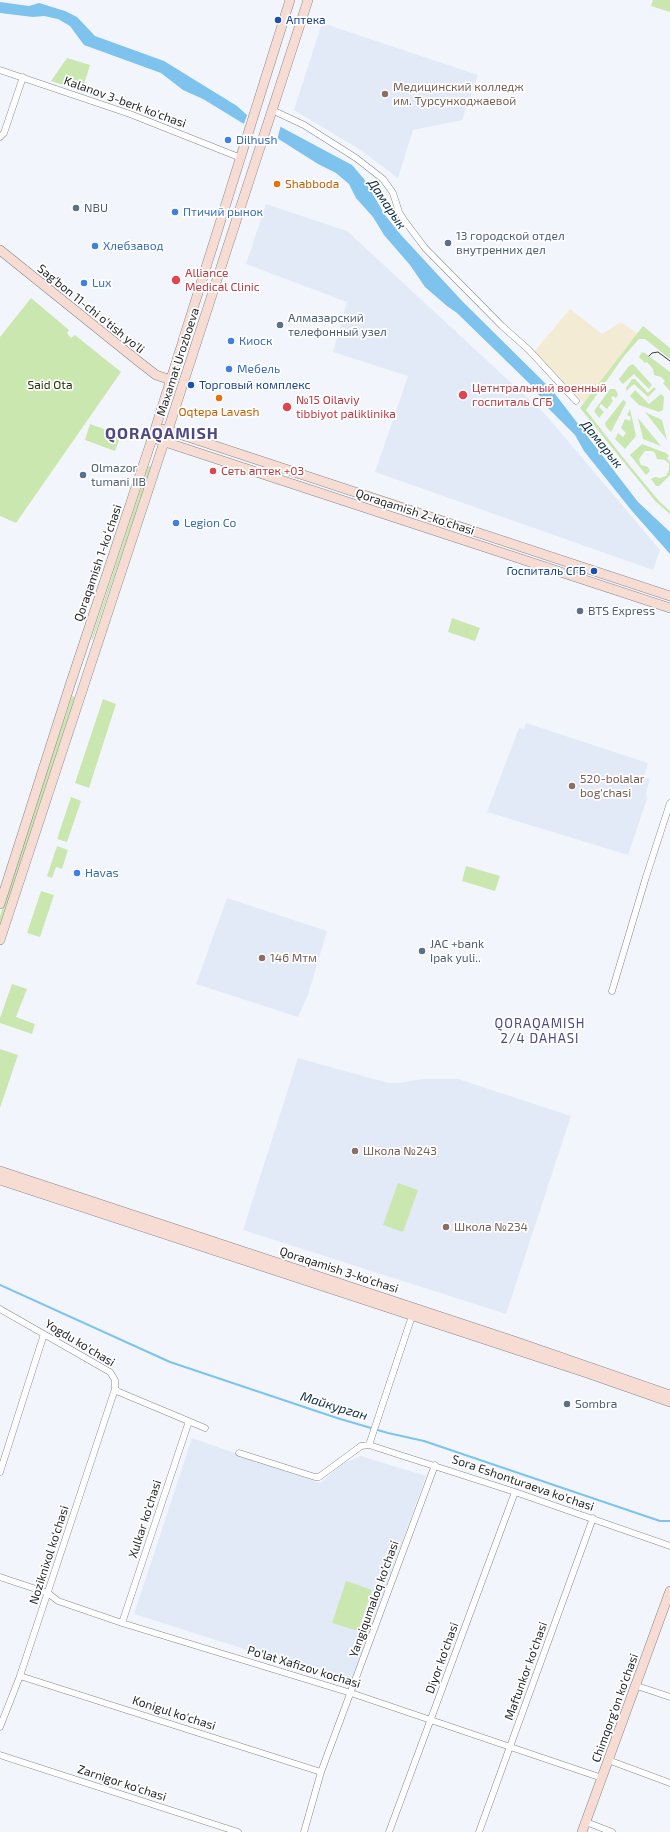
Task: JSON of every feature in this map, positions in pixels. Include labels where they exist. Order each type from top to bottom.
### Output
[{"type":"main road","name":"Qoraqamish 1-koʻchasi","points":[[0,904],[70,685],[156,426],[290,0]]},
{"type":"main road","points":[[272,111],[308,0]]},
{"type":"main road","name":"Maxamat Urozboeva","points":[[168,430],[272,111]]},
{"type":"main road","name":"Sag'bon 11-chi o'tish yo'li","points":[[0,250],[156,375],[170,380]]},
{"type":"main road","name":"Qoraqamish 2-ko'chasi","points":[[156,426],[670,596]]},
{"type":"main road","name":"Qoraqamish 1-koʻchasi","points":[[0,940],[168,430]]},
{"type":"main road","name":"Qoraqamish 2-ko'chasi","points":[[152,438],[670,608]]},
{"type":"main road","points":[[374,511],[378,500]]},
{"type":"main road","points":[[70,685],[83,689]]},
{"type":"main road","name":"Qoraqamish 3-ko'chasi","points":[[0,1171],[413,1312],[670,1402]]},
{"type":"main road","name":"Qoraqamish 3-ko'chasi","points":[[0,1180],[670,1395]]},
{"type":"main road","name":"Chimqorg'on ko'chasi","points":[[582,1832],[608,1760],[667,1611],[670,1591]]},
{"type":"street","name":"Kalanov 3-berk ko'chasi","points":[[0,70],[130,114],[240,158]]},
{"type":"street","points":[[1,134],[23,77]]},
{"type":"street","points":[[272,111],[304,125],[356,158],[383,179],[393,193],[398,212],[425,248],[502,326],[529,350],[576,401]]},
{"type":"street","points":[[612,991],[670,803]]},
{"type":"street","name":"Yogdu ko'chasi","points":[[0,1309],[110,1372],[115,1380],[115,1389]]},
{"type":"street","points":[[239,1453],[315,1478],[319,1477],[361,1446],[369,1445],[413,1312]]},
{"type":"street","points":[[0,1472],[44,1334]]},
{"type":"street","points":[[115,1389],[205,1428]]},
{"type":"street","name":"Noziknixol ko'chasi","points":[[0,1726],[20,1676],[115,1389]]},
{"type":"street","name":"Xulkar ko'chasi","points":[[122,1624],[189,1421]]},
{"type":"street","name":"Sora Eshonturaeva ko'chasi","points":[[369,1445],[435,1465],[593,1518],[670,1546]]},
{"type":"street","name":"Yangiqumaloq ko'chasi","points":[[304,1832],[321,1772],[352,1693],[435,1465]]},
{"type":"street","name":"Diyor ko'chasi","points":[[388,1832],[515,1492]]},
{"type":"street","name":"Maftunkor ko'chasi","points":[[479,1832],[593,1518]]},
{"type":"street","name":"Po'lat Xafizov kochasi","points":[[0,1577],[48,1593],[58,1601],[122,1624],[352,1693],[602,1778]]},
{"type":"street","name":"Konigul ko'chasi","points":[[20,1676],[321,1772]]},
{"type":"street","points":[[637,1686],[670,1697]]},
{"type":"street","name":"Zarnigor ko'chasi","points":[[0,1756],[238,1832]]},
{"type":"street","points":[[608,1760],[670,1783]]},
{"type":"street","points":[[586,1822],[612,1832]]},
{"type":"shaded area","name":"Медицинский колледж им. Турсунходжаевой","points":[[322,23],[478,75],[462,120],[413,130],[398,178],[359,149],[294,110]]},
{"type":"shaded area","name":"Цетнтральный военный госпиталь СГБ","points":[[266,204],[347,231],[545,414],[660,550],[653,570],[375,472],[408,376],[333,352],[347,302],[246,264]]},
{"type":"shaded area","points":[[570,309],[602,334],[621,322],[638,334],[584,403],[534,352]]},
{"type":"shaded area","name":"520-bolalar bog'chasi","points":[[526,723],[648,763],[644,777],[650,779],[646,793],[647,799],[628,855],[487,812],[519,728],[524,729]]},
{"type":"shaded area","name":"146 Мтм","points":[[227,898],[327,931],[308,995],[298,1017],[196,984]]},
{"type":"shaded area","points":[[298,1058],[388,1083],[400,1083],[421,1079],[458,1079],[571,1116],[506,1314],[243,1230]]},
{"type":"shaded area","points":[[192,1438],[320,1483],[344,1463],[361,1456],[426,1476],[351,1683],[134,1614]]},
{"type":"green space","points":[[653,0],[670,0],[670,12],[651,6]]},
{"type":"green space","points":[[67,58],[90,65],[82,91],[51,81]]},
{"type":"green space","name":"Said Ota","points":[[31,298],[69,330],[67,333],[71,338],[75,335],[121,372],[16,523],[0,516],[0,337]]},
{"type":"green space","points":[[643,326],[670,348],[670,359],[645,339],[639,339],[624,356],[586,410],[659,501],[670,511],[670,514],[656,502],[580,408]]},
{"type":"green space","points":[[642,352],[670,372],[670,391],[663,383],[665,381],[661,377],[654,375],[653,369],[647,362],[645,363],[639,357]]},
{"type":"green space","points":[[633,364],[652,385],[649,389],[634,374],[623,384],[620,381],[619,379],[629,366]]},
{"type":"green space","points":[[632,379],[635,379],[648,393],[654,387],[656,389],[648,397],[634,384],[626,391],[626,388]]},
{"type":"green space","points":[[610,389],[615,389],[618,394],[616,398],[613,396],[611,398],[613,401],[607,409],[601,404],[599,407],[604,412],[599,418],[594,411]]},
{"type":"green space","points":[[635,390],[649,404],[661,394],[664,397],[663,410],[659,412],[639,405],[630,396]]},
{"type":"green space","points":[[623,400],[626,403],[611,432],[606,427],[605,423]]},
{"type":"green space","points":[[630,409],[636,436],[625,449],[615,439],[618,433],[623,437],[626,433],[621,428],[625,419],[630,421],[631,417],[627,415]]},
{"type":"green space","points":[[645,412],[662,420],[667,440]]},
{"type":"green space","points":[[638,418],[661,446],[643,439]]},
{"type":"green space","points":[[90,424],[121,435],[115,451],[85,440]]},
{"type":"green space","points":[[642,444],[666,453],[669,456],[667,458],[670,462],[670,475],[659,486],[656,486],[651,479],[666,476],[669,470],[669,464],[665,460],[657,459],[655,453],[652,451],[645,451],[639,459],[641,465],[648,467],[650,471],[646,475],[630,455]]},
{"type":"green space","points":[[152,465],[93,639],[91,640],[148,467]]},
{"type":"green space","points":[[452,618],[480,628],[475,641],[448,632]]},
{"type":"green space","points":[[72,696],[75,697],[0,926],[0,916]]},
{"type":"green space","points":[[103,699],[116,704],[89,788],[75,783]]},
{"type":"green space","points":[[71,797],[81,801],[67,842],[57,839]]},
{"type":"green space","points":[[57,846],[68,850],[62,869],[56,867],[52,878],[47,876]]},
{"type":"green space","points":[[466,866],[500,876],[495,891],[462,881]]},
{"type":"green space","points":[[41,891],[54,895],[40,937],[27,933]]},
{"type":"green space","points":[[12,984],[27,989],[16,1017],[35,1024],[32,1034],[0,1023],[0,1018]]},
{"type":"green space","points":[[0,1049],[18,1055],[0,1108]]},
{"type":"green space","points":[[398,1183],[418,1190],[403,1232],[383,1225]]},
{"type":"green space","points":[[346,1581],[372,1590],[358,1631],[332,1623]]},
{"type":"water","points":[[0,2],[29,6],[39,3],[65,11],[77,17],[95,36],[164,61],[237,106],[247,115],[281,127],[352,165],[364,179],[385,215],[401,235],[463,302],[552,390],[638,502],[670,532],[670,554],[632,511],[584,451],[575,435],[549,409],[533,387],[457,313],[425,287],[410,265],[384,235],[373,217],[356,198],[349,184],[336,173],[318,164],[277,138],[244,124],[203,99],[183,90],[161,73],[84,45],[70,26],[58,19],[44,16],[33,17],[0,13]]},
{"type":"pier","points":[[248,113],[281,125],[277,140],[243,126]]},
{"type":"waterway","name":"Майкурган","points":[[0,1285],[170,1362],[337,1418],[388,1433],[424,1441],[660,1521],[670,1521]]},
{"type":"tram line","points":[[649,356],[652,353],[658,352],[670,361]]},
{"type":"place","name":"Аптека","points":[[278,20]]},
{"type":"place","name":"Медицинский колледж им. Турсунходжаевой","points":[[385,94]]},
{"type":"place","name":"Dilhush","points":[[228,140]]},
{"type":"place","name":"Shabboda","points":[[277,184]]},
{"type":"place","name":"NBU","points":[[76,208]]},
{"type":"place","name":"Птичий рынок","points":[[175,212]]},
{"type":"place","name":"13 городской отдел внутренних дел","points":[[448,243]]},
{"type":"place","name":"Хлебзавод","points":[[95,246]]},
{"type":"place","name":"Alliance Medical Clinic","points":[[176,280]]},
{"type":"place","name":"Lux","points":[[84,283]]},
{"type":"place","name":"Алмазарский телефонный узел","points":[[280,325]]},
{"type":"place","name":"Киоск","points":[[231,341]]},
{"type":"place","name":"Мебель","points":[[229,369]]},
{"type":"place","name":"Торговый комплекс","points":[[191,385]]},
{"type":"place","name":"Цетнтральный военный госпиталь СГБ","points":[[463,395]]},
{"type":"place","name":"Oqtepa Lavash","points":[[219,398]]},
{"type":"place","name":"№15 Oilaviy tibbiyot paliklinika","points":[[287,407]]},
{"type":"place","name":"Сеть аптек +03","points":[[213,471]]},
{"type":"place","name":"Olmazor tumani IIB","points":[[83,475]]},
{"type":"place","name":"Legion Co","points":[[176,523]]},
{"type":"place","name":"Госпиталь СГБ","points":[[594,571]]},
{"type":"place","name":"BTS Express","points":[[580,611]]},
{"type":"place","name":"520-bolalar bog'chasi","points":[[572,786]]},
{"type":"place","name":"Havas","points":[[77,873]]},
{"type":"place","name":"JAC +bank Ipak yuli..","points":[[422,951]]},
{"type":"place","name":"146 Мтм","points":[[262,958]]},
{"type":"place","name":"Школа №243","points":[[355,1151]]},
{"type":"place","name":"Школа №234","points":[[446,1227]]},
{"type":"place","name":"Sombra","points":[[567,1404]]},
{"type":"district","name":"QORAQAMISH","points":[[162,434]]},
{"type":"district","name":"QORAQAMISH 2/4 DAHASI","points":[[540,1032]]},
{"type":"water label","name":"Дамарык","points":[[387,204]]},
{"type":"water label","name":"Дамарык","points":[[602,444]]}]
